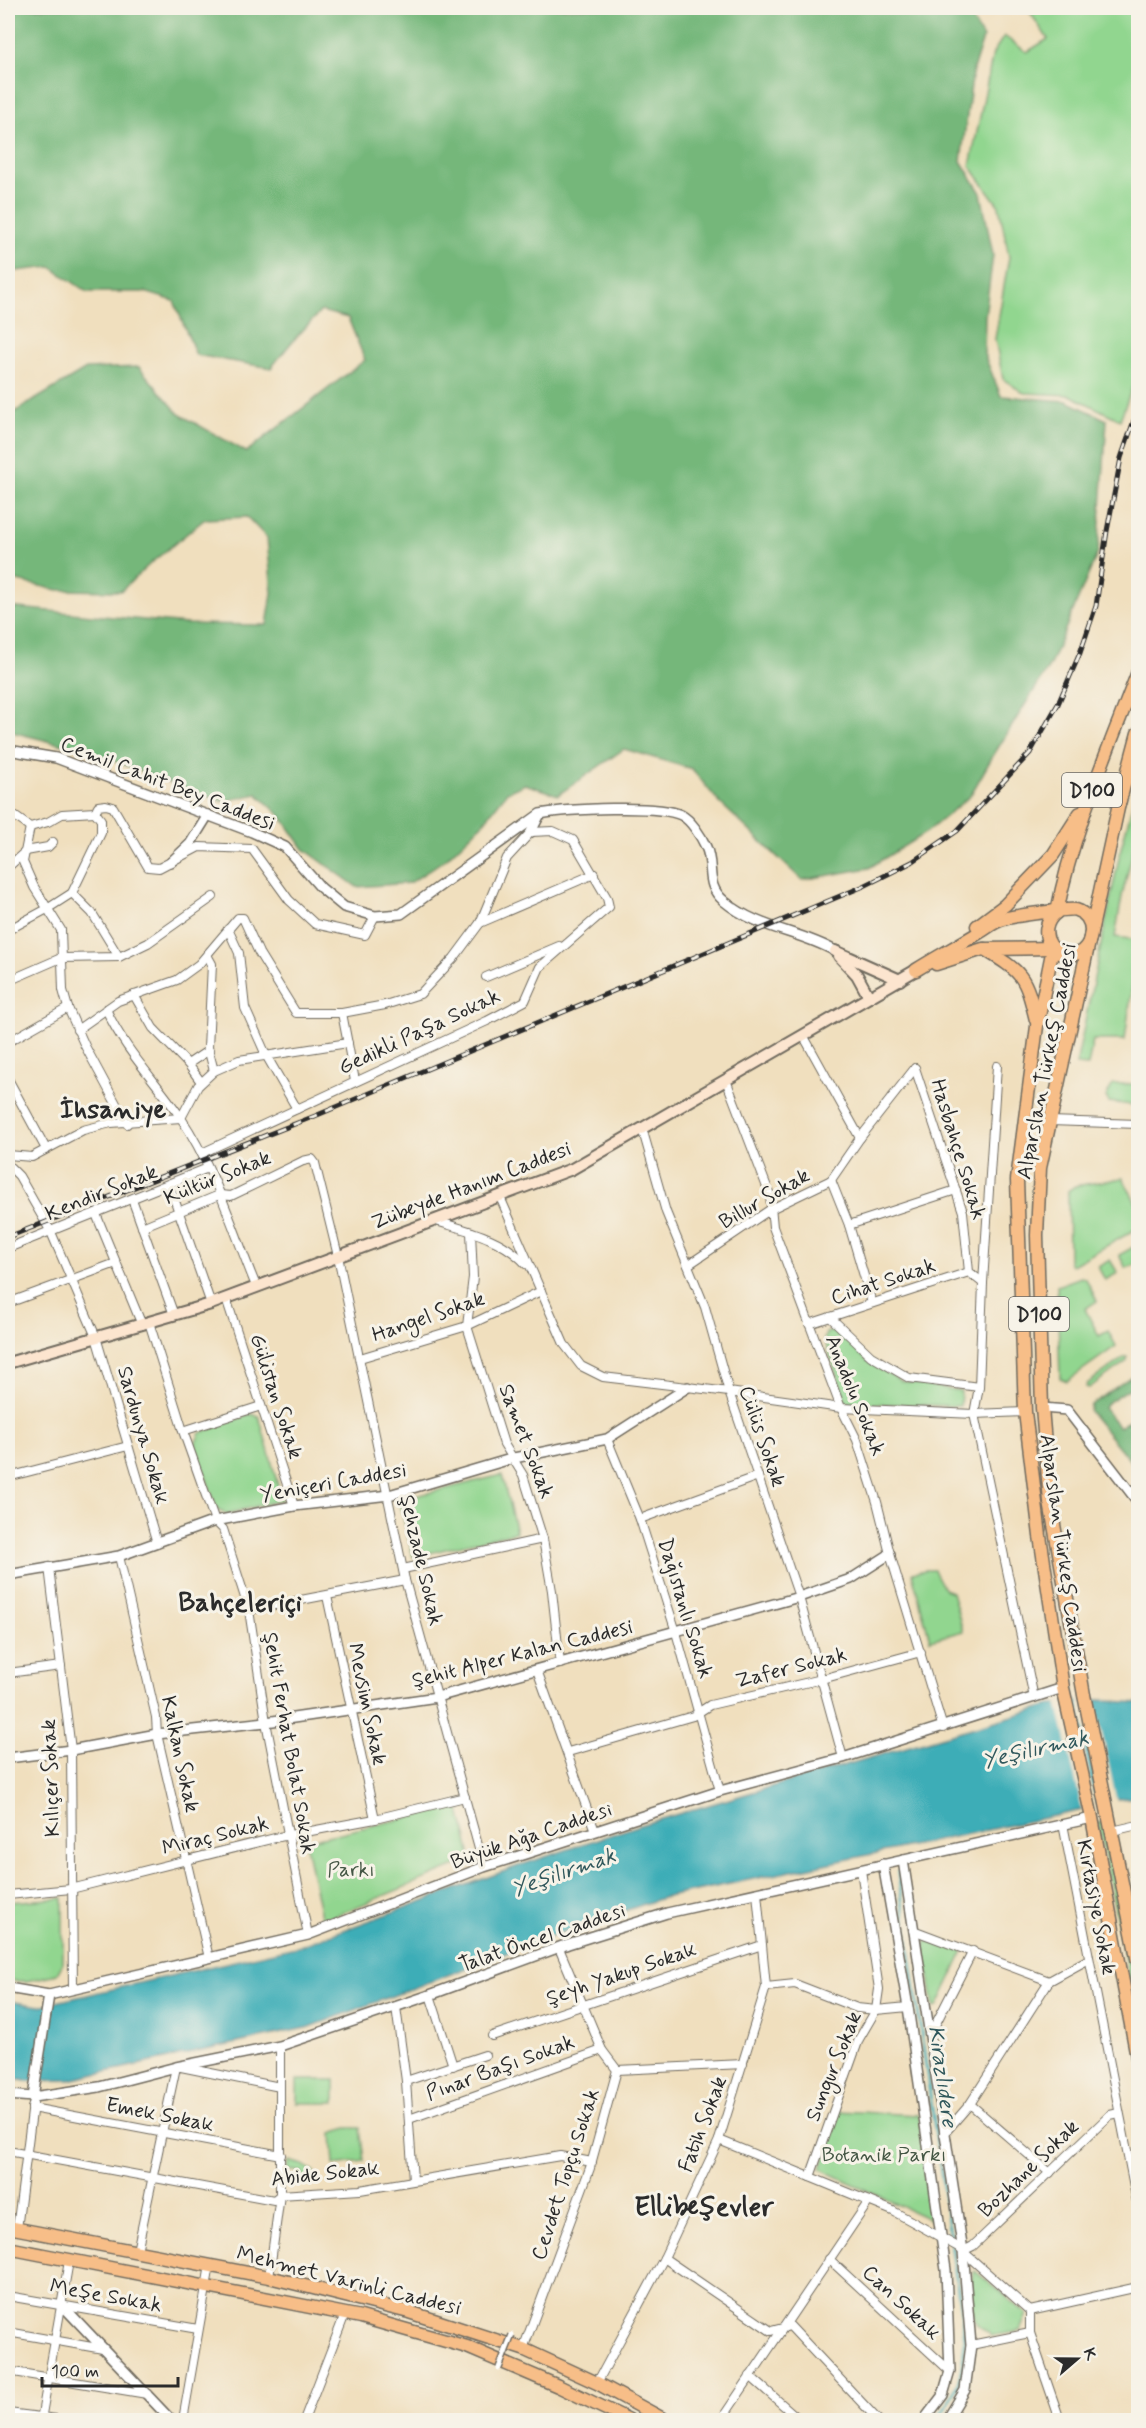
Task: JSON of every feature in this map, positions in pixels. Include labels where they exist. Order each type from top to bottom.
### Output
[{"type":"main road","name":"D100","points":[[1053,948],[1046,934],[1046,926],[1049,919],[1057,912],[1063,882],[1088,800],[1138,672]]},
{"type":"main road","name":"D100","points":[[1091,935],[1118,808],[1136,750],[1138,733]]},
{"type":"main road","points":[[916,970],[1005,905],[1053,855],[1088,800]]},
{"type":"main road","points":[[1069,908],[1082,913],[1091,925],[1091,935],[1087,946],[1074,954],[1059,953],[1053,948],[983,949],[916,970],[1002,919],[1057,912],[1069,908]]},
{"type":"main road","name":"Alparslan Türkeş Caddesi","points":[[1091,935],[1040,1168],[1037,1235],[1042,1408],[1050,1502],[1084,1695],[1112,1831]]},
{"type":"main road","name":"Alparslan Türkeş Caddesi","points":[[1053,948],[1037,1026],[1017,1180],[1025,1412],[1040,1536],[1064,1693]]},
{"type":"main road","points":[[983,949],[1015,968],[1028,989],[1037,1026]]},
{"type":"main road","points":[[835,951],[900,980]]},
{"type":"main road","points":[[835,951],[857,975],[869,997]]},
{"type":"main road","name":"Zübeyde Hanım Caddesi","points":[[8,1363],[211,1304],[572,1169],[916,970]]},
{"type":"main road","name":"D100","points":[[1064,1693],[1091,1814],[1138,2062]]},
{"type":"main road","name":"D100","points":[[1112,1831],[1138,1962]]},
{"type":"main road","name":"Mehmet Varinli Caddesi","points":[[12,2228],[269,2277],[410,2312],[524,2349],[597,2383],[665,2421]]},
{"type":"main road","name":"Mehmet Varinli Caddesi","points":[[8,2248],[345,2314],[468,2347],[558,2386],[629,2421]]},
{"type":"street","name":"Cemil Cahit Bey Caddesi","points":[[8,750],[56,758],[208,815],[285,847],[321,888],[344,906],[375,916],[401,914],[540,813]]},
{"type":"street","points":[[95,812],[98,806],[112,807],[147,867],[159,868],[199,847],[252,849],[289,900],[315,924],[365,935],[375,916]]},
{"type":"street","points":[[77,1030],[118,1001],[177,980],[199,964],[236,918],[243,918],[259,953],[296,1013],[342,1012],[385,1005],[420,994],[454,958],[480,923],[507,858],[531,832],[540,813],[653,809],[681,815],[695,828],[707,848],[712,888],[724,901],[759,923],[818,942],[835,951]]},
{"type":"street","points":[[9,814],[30,827],[48,822],[62,814],[95,812]]},
{"type":"street","points":[[8,930],[72,893],[101,833],[101,820],[95,812]]},
{"type":"street","points":[[171,862],[190,844],[208,815]]},
{"type":"street","points":[[30,827],[23,862],[47,909],[61,930],[63,990],[68,1008],[77,1030],[127,1124]]},
{"type":"street","name":"Gedikli Paşa Sokak","points":[[202,1153],[487,1021],[525,1001],[540,967],[609,907],[607,898],[573,840],[553,831],[531,832]]},
{"type":"street","points":[[8,867],[26,851],[48,847],[53,842]]},
{"type":"street","points":[[480,923],[594,874]]},
{"type":"street","points":[[72,893],[92,914],[119,957]]},
{"type":"street","points":[[8,981],[61,958],[119,957],[148,943],[213,897]]},
{"type":"street","points":[[228,929],[238,953],[245,1008],[266,1055],[297,1109]]},
{"type":"street","points":[[486,976],[565,944]]},
{"type":"street","points":[[207,955],[212,964],[209,1050],[214,1071]]},
{"type":"street","points":[[135,995],[153,1028],[188,1064],[201,1082]]},
{"type":"street","points":[[8,1042],[68,1008]]},
{"type":"street","points":[[106,1009],[116,1031],[181,1118],[202,1153],[256,1286]]},
{"type":"street","points":[[342,1012],[355,1081]]},
{"type":"street","points":[[803,1035],[860,1138]]},
{"type":"street","points":[[181,1118],[201,1082],[214,1071],[239,1060],[348,1043]]},
{"type":"street","points":[[188,1064],[209,1050]]},
{"type":"street","points":[[997,1066],[983,1283],[980,1387],[974,1414],[1034,1698]]},
{"type":"street","name":"Billur Sokak","points":[[688,1265],[771,1209],[831,1180],[860,1138],[915,1068]]},
{"type":"street","name":"Hasbahçe Sokak","points":[[915,1068],[963,1212],[969,1272]]},
{"type":"street","points":[[8,1079],[46,1149]]},
{"type":"street","name":"Anadolu Sokak","points":[[726,1080],[770,1195],[773,1227],[871,1481],[890,1554],[943,1728]]},
{"type":"street","points":[[8,1155],[32,1156],[83,1130],[111,1123],[127,1124],[181,1118]]},
{"type":"street","points":[[1050,1121],[1138,1124]]},
{"type":"street","name":"Cülüs Sokak","points":[[642,1128],[666,1212],[705,1307],[729,1392],[799,1597],[843,1758]]},
{"type":"street","name":"Kültür Sokak","points":[[142,1227],[219,1195],[231,1196],[303,1161],[312,1159],[315,1163],[338,1256]]},
{"type":"street","name":"Sardunya Sokak","points":[[8,1165],[18,1176],[51,1232],[96,1337],[156,1543]]},
{"type":"street","name":"Kendir Sokak","points":[[8,1248],[208,1168]]},
{"type":"street","points":[[831,1180],[849,1225],[872,1303]]},
{"type":"street","points":[[169,1184],[211,1304]]},
{"type":"street","points":[[849,1225],[956,1190]]},
{"type":"street","points":[[500,1197],[564,1344],[581,1366],[603,1377],[841,1408],[974,1414],[1025,1412]]},
{"type":"street","points":[[132,1199],[174,1316]]},
{"type":"street","name":"Şehit Ferhat Bolat Sokak","points":[[96,1214],[116,1263],[146,1323],[215,1521],[223,1529],[249,1610],[266,1722],[308,1935]]},
{"type":"street","points":[[436,1221],[489,1238],[515,1252],[531,1270]]},
{"type":"street","name":"Samet Sokak","points":[[471,1232],[473,1277],[467,1326],[504,1444],[523,1475],[543,1539],[552,1591],[560,1664]]},
{"type":"street","name":"Şehzade Sokak","points":[[338,1256],[405,1580],[484,1868]]},
{"type":"street","points":[[8,1303],[116,1263]]},
{"type":"street","points":[[969,1272],[983,1283]]},
{"type":"street","name":"Cihat Sokak","points":[[809,1324],[969,1272]]},
{"type":"street","name":"Hangel Sokak","points":[[360,1358],[467,1326],[541,1291]]},
{"type":"street","name":"Gülistan Sokak","points":[[226,1298],[294,1506]]},
{"type":"street","points":[[830,1317],[871,1356],[909,1378],[980,1387]]},
{"type":"street","name":"Yeniçeri Caddesi","points":[[8,1575],[118,1556],[215,1521],[294,1506],[389,1495],[514,1458],[607,1439],[688,1387]]},
{"type":"street","points":[[183,1431],[261,1406]]},
{"type":"street","points":[[1042,1408],[1067,1410],[1138,1502]]},
{"type":"street","name":"Dağıstanlı Sokak","points":[[607,1439],[640,1519],[676,1632],[720,1791]]},
{"type":"street","points":[[8,1477],[128,1446]]},
{"type":"street","points":[[640,1519],[758,1476]]},
{"type":"street","points":[[403,1569],[543,1539]]},
{"type":"street","name":"Şehit Alper Kalan Caddesi","points":[[8,1758],[71,1750],[157,1734],[266,1722],[437,1697],[799,1597],[851,1579],[890,1554]]},
{"type":"street","name":"Kalkan Sokak","points":[[118,1556],[156,1718],[157,1734],[185,1861],[209,1958]]},
{"type":"street","name":"Kılıçer Sokak","points":[[49,1567],[71,1750],[73,1989]]},
{"type":"street","points":[[249,1610],[405,1580]]},
{"type":"street","name":"Mevsim Sokak","points":[[327,1596],[375,1819]]},
{"type":"street","name":"Zafer Sokak","points":[[568,1752],[693,1716],[710,1705],[822,1679],[921,1652]]},
{"type":"street","points":[[8,1673],[61,1666]]},
{"type":"street","points":[[537,1670],[595,1831]]},
{"type":"street","name":"Büyük Ağa Caddesi","points":[[8,1988],[48,1999],[73,1989],[308,1935],[484,1868],[595,1831],[720,1791],[943,1728],[1034,1698],[1064,1693]]},
{"type":"street","name":"Miraç Sokak","points":[[8,1895],[71,1889],[287,1835],[375,1819],[465,1797]]},
{"type":"street","name":"Talat Öncel Caddesi","points":[[8,2094],[33,2097],[99,2087],[178,2067],[280,2046],[559,1948],[667,1913],[1063,1824],[1091,1814]]},
{"type":"street","name":"Kırtasiye Sokak","points":[[1063,1824],[1138,2207]]},
{"type":"street","points":[[1112,1831],[1138,1825]]},
{"type":"street","points":[[903,1860],[961,2249],[971,2345],[965,2390],[947,2421]]},
{"type":"street","points":[[883,1864],[908,2007],[946,2270],[950,2371],[943,2395],[924,2421]]},
{"type":"street","name":"Sungur Sokak","points":[[810,2177],[859,2040],[876,2010],[879,1989],[861,1870]]},
{"type":"street","name":"Fatih Sokak","points":[[597,2383],[664,2258],[719,2140],[766,1987],[757,1893]]},
{"type":"street","points":[[913,1930],[1049,1981]]},
{"type":"street","name":"Şeyh Yakup Sokak","points":[[492,2036],[762,1945]]},
{"type":"street","name":"Cevdet Topçu Sokak","points":[[524,2349],[592,2162],[617,2070],[602,2050],[559,1948]]},
{"type":"street","points":[[929,2036],[973,1951]]},
{"type":"street","points":[[944,2134],[970,2104],[1049,1981],[1089,1959]]},
{"type":"street","points":[[766,1987],[795,1984],[857,2008],[876,2010],[908,2007]]},
{"type":"street","points":[[430,1995],[453,2066]]},
{"type":"street","points":[[12,2228],[27,2153],[48,1999]]},
{"type":"street","points":[[396,2007],[406,2081],[413,2180]]},
{"type":"street","points":[[269,2277],[280,2195],[280,2046]]},
{"type":"street","name":"Pınar Başı Sokak","points":[[409,2119],[602,2050]]},
{"type":"street","points":[[406,2081],[485,2055]]},
{"type":"street","points":[[617,2070],[743,2064]]},
{"type":"street","points":[[137,2252],[178,2067],[280,2087]]},
{"type":"street","points":[[970,2104],[1050,2173]]},
{"type":"street","name":"Emek Sokak","points":[[32,2108],[281,2155]]},
{"type":"street","name":"Bozhane Sokak","points":[[961,2249],[973,2246],[1110,2115],[1119,2113]]},
{"type":"street","points":[[719,2140],[893,2211],[961,2249],[1030,2311],[1030,2333],[1060,2421]]},
{"type":"street","name":"Abide Sokak","points":[[8,2151],[274,2200],[280,2195],[360,2190],[560,2156],[592,2162]]},
{"type":"street","points":[[721,2421],[869,2201]]},
{"type":"street","points":[[664,2258],[771,2331],[790,2326],[873,2419]]},
{"type":"street","name":"Can Sokak","points":[[829,2259],[950,2371]]},
{"type":"street","points":[[41,2419],[69,2261]]},
{"type":"street","points":[[183,2421],[210,2265]]},
{"type":"street","points":[[1030,2311],[1138,2287]]},
{"type":"street","name":"Meşe Sokak","points":[[8,2296],[198,2329]]},
{"type":"street","points":[[62,2306],[148,2394],[171,2421]]},
{"type":"street","points":[[304,2421],[345,2314]]},
{"type":"street","points":[[8,2332],[103,2349]]},
{"type":"street","points":[[971,2345],[1030,2333]]},
{"type":"street","points":[[499,2368],[512,2335]]},
{"type":"street","points":[[8,2371],[148,2394]]},
{"type":"street","points":[[750,2376],[800,2421]]},
{"type":"street","points":[[8,2413],[65,2421]]},
{"type":"green space","points":[[8,8],[966,8],[983,38],[973,70],[961,161],[981,193],[993,255],[985,316],[984,354],[1001,396],[1067,401],[1107,420],[1098,552],[1050,665],[970,796],[927,832],[869,868],[802,880],[719,802],[692,769],[624,749],[558,795],[525,784],[507,792],[483,823],[447,858],[410,883],[357,887],[304,849],[281,816],[257,794],[224,801],[88,751],[8,731],[8,607],[187,624],[267,625],[272,593],[267,538],[247,517],[205,519],[121,591],[58,590],[8,579],[8,416],[86,369],[139,367],[179,414],[246,452],[365,360],[348,318],[321,311],[271,368],[196,355],[174,301],[145,292],[87,292],[51,267],[8,272]]},
{"type":"green space","points":[[1027,8],[1138,8],[1138,371],[1120,420],[1070,395],[1024,393],[1003,379],[995,339],[1009,257],[999,206],[970,166],[993,53],[1004,36],[1027,52],[1048,39]]},
{"type":"green space","points":[[1135,795],[1138,797],[1138,830],[1115,937],[1138,940],[1125,1040],[1093,1040],[1088,1066],[1076,1065],[1121,848]]},
{"type":"green space","points":[[1113,1084],[1138,1084],[1138,1106],[1109,1102],[1106,1097]]},
{"type":"green space","points":[[1123,1178],[1138,1207],[1138,1228],[1071,1266],[1069,1262],[1068,1191],[1075,1186]]},
{"type":"green space","points":[[1137,1245],[1138,1264],[1126,1268],[1119,1255]]},
{"type":"green space","points":[[1110,1260],[1118,1273],[1105,1280],[1098,1267]]},
{"type":"green space","points":[[1081,1277],[1086,1279],[1097,1301],[1085,1309],[1099,1336],[1108,1331],[1116,1346],[1067,1381],[1060,1378],[1057,1286]]},
{"type":"green space","points":[[838,1329],[867,1361],[901,1381],[961,1391],[960,1406],[846,1403],[824,1339],[826,1333]]},
{"type":"green space","points":[[1125,1357],[1127,1361],[1089,1388],[1086,1387],[1087,1384]]},
{"type":"green space","points":[[1133,1375],[1138,1383],[1107,1403],[1104,1408],[1119,1427],[1138,1415],[1138,1470],[1089,1411],[1091,1405]]},
{"type":"green space","points":[[250,1414],[259,1416],[282,1500],[226,1514],[217,1510],[195,1444],[200,1433]]},
{"type":"green space","points":[[502,1475],[516,1532],[413,1557],[399,1500]]},
{"type":"green space","points":[[934,1570],[944,1589],[952,1592],[963,1631],[930,1640],[912,1573]]},
{"type":"green space","name":"Parkı","points":[[459,1806],[470,1853],[466,1862],[322,1921],[305,1841]]},
{"type":"green space","points":[[1105,1822],[1138,1993],[1138,2026],[1098,1823]]},
{"type":"green space","points":[[63,1898],[63,1963],[57,1974],[27,1981],[10,1981],[8,1902]]},
{"type":"green space","points":[[928,1938],[964,1951],[937,2007],[934,2008],[924,1946]]},
{"type":"green space","points":[[297,2080],[335,2080],[335,2103],[297,2103]]},
{"type":"green space","name":"Botanik Parkı","points":[[837,2111],[919,2115],[931,2220],[821,2169]]},
{"type":"green space","points":[[347,2128],[360,2128],[364,2161],[334,2165],[332,2133]]},
{"type":"green space","points":[[288,2161],[303,2165],[314,2172],[316,2181],[304,2181],[301,2172],[287,2170]]},
{"type":"green space","points":[[975,2271],[1027,2314],[1020,2331],[992,2336],[977,2323],[971,2296],[971,2281]]},
{"type":"water","name":"Yeşilırmak","points":[[1099,1700],[1138,1703],[1138,1797],[1118,1799],[1078,1811],[662,1898],[557,1934],[310,2027],[69,2080],[26,2081],[8,2078],[8,2001],[39,2006],[300,1946],[524,1864],[637,1826],[1054,1704]]},
{"type":"pier","points":[[1094,1697],[1117,1802],[1101,1807],[1078,1699]]},
{"type":"pier","points":[[1073,1699],[1097,1808],[1083,1813],[1057,1701]]},
{"type":"waterway","name":"Kirazlıdere","points":[[898,1872],[965,2339],[958,2383],[950,2402],[936,2420]]},
{"type":"railway","points":[[8,1237],[315,1116],[864,886],[912,862],[957,831],[1030,753],[1058,704],[1080,653],[1096,606],[1121,458],[1138,409]]},
{"type":"district","name":"İhsaniye","points":[[113,1109]]},
{"type":"district","name":"Bahçeleriçi","points":[[240,1602]]},
{"type":"district","name":"Ellibeşevler","points":[[704,2206]]}]
